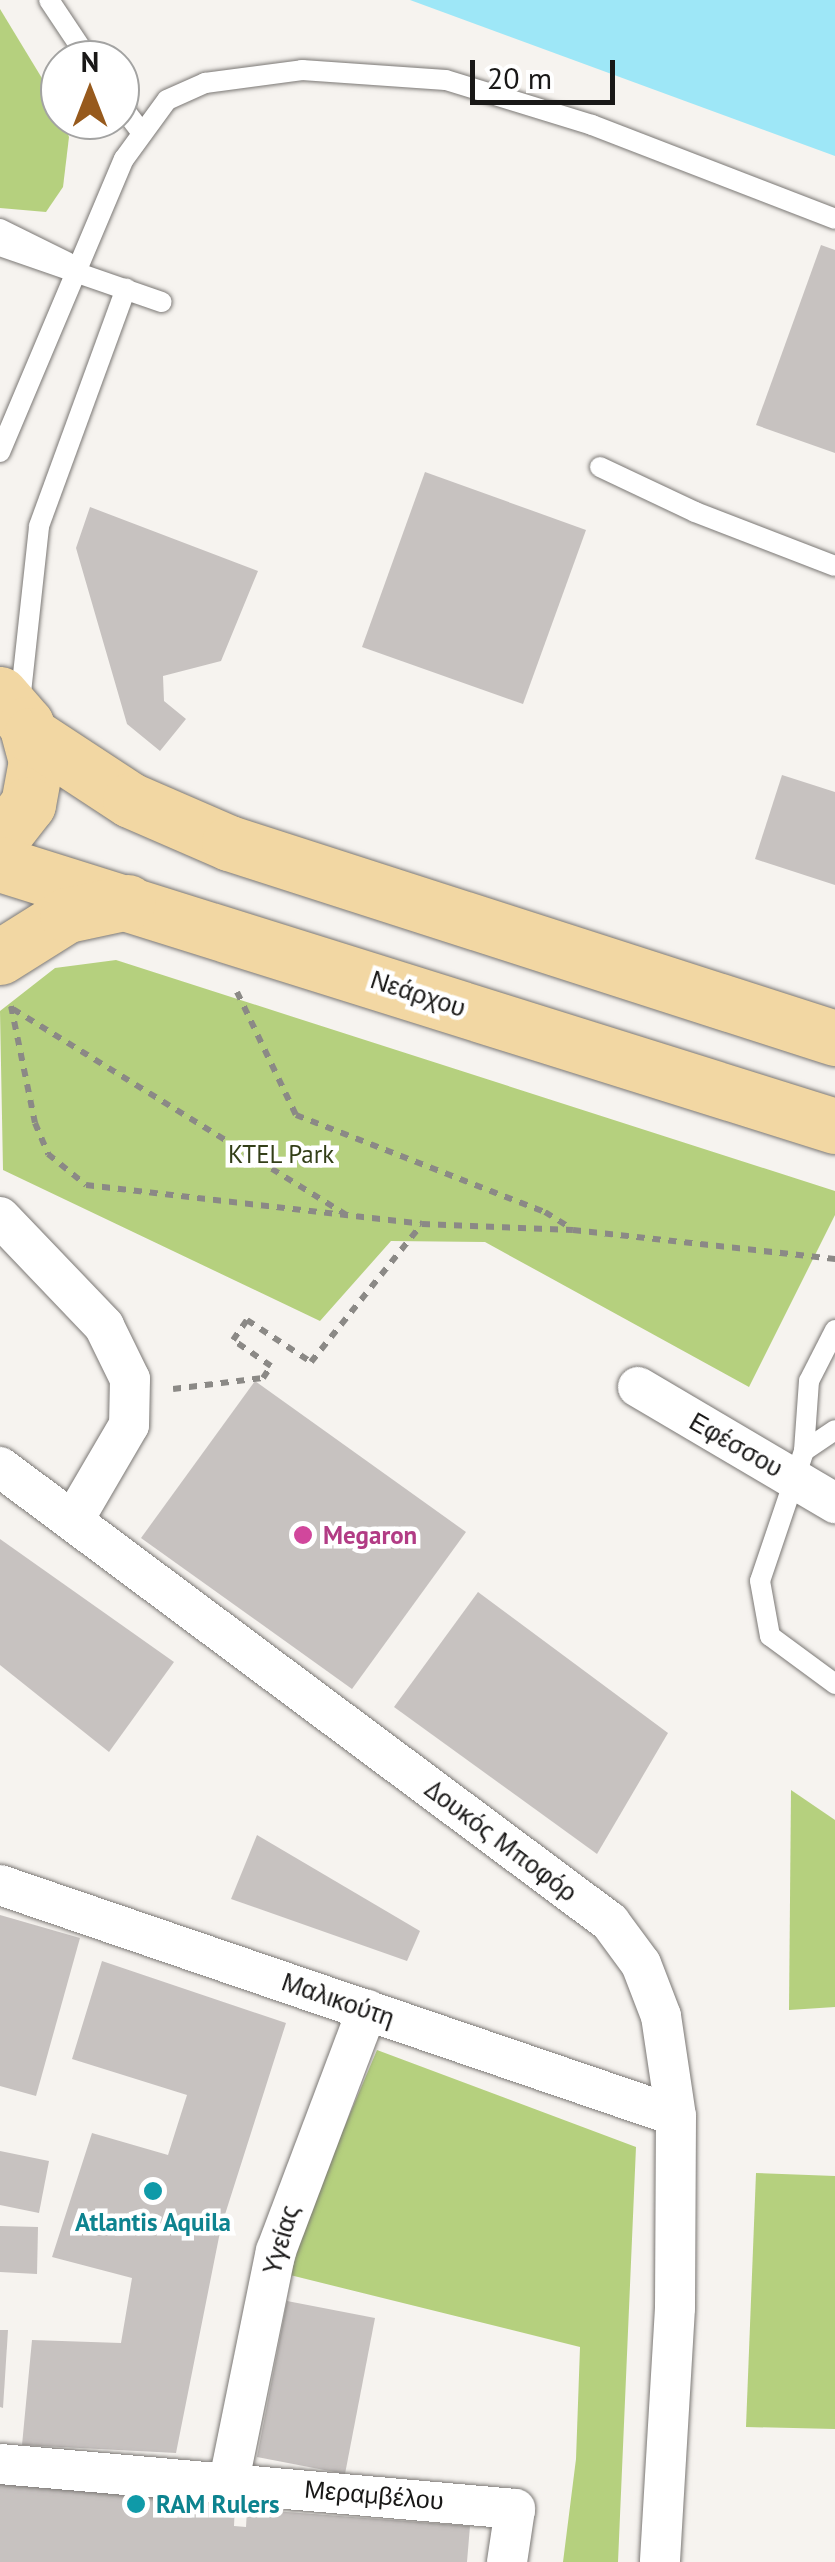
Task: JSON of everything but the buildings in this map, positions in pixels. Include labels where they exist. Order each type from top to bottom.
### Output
[{"type":"main road","points":[[0,840],[28,804],[21,723]]},
{"type":"main road","points":[[21,723],[130,800],[229,843],[835,1038]]},
{"type":"main road","name":"Νεάρχου","points":[[0,864],[835,1126]]},
{"type":"main road","points":[[0,957],[67,915],[128,902]]},
{"type":"street","points":[[0,1217],[79,1297],[119,1348],[132,1394],[125,1434],[73,1521]]},
{"type":"street","points":[[0,1252],[79,1297]]},
{"type":"street","name":"Εφέσσου","points":[[638,1388],[798,1465],[835,1503]]},
{"type":"street","name":"Δουκός Μποφόρ","points":[[0,1467],[610,1922],[653,1988],[676,2116],[675,2308],[660,2562]]},
{"type":"street","name":"Μαλικούτη","points":[[0,1885],[676,2116]]},
{"type":"street","name":"Υγείας","points":[[229,2481],[276,2251],[367,2010]]},
{"type":"street","name":"Μεραμβέλου","points":[[0,2464],[516,2508],[507,2562]]},
{"type":"lane","points":[[49,0],[76,40]]},
{"type":"lane","points":[[140,131],[167,100],[230,77],[302,70],[416,75],[592,125],[835,219]]},
{"type":"lane","points":[[0,452],[136,140]]},
{"type":"lane","points":[[0,229],[31,239],[77,269]]},
{"type":"lane","points":[[0,246],[77,269],[162,302]]},
{"type":"lane","points":[[21,723],[36,536],[126,288]]},
{"type":"lane","points":[[600,466],[694,512],[835,566]]},
{"type":"lane","points":[[835,1330],[806,1396],[798,1465],[760,1581],[770,1636],[835,1684]]},
{"type":"lane","points":[[798,1465],[835,1430]]},
{"type":"path","points":[[237,988],[243,1015],[296,1115],[544,1212],[573,1230]]},
{"type":"path","points":[[350,1216],[12,1008],[42,1138],[62,1170],[86,1185],[350,1216],[422,1224],[573,1230],[835,1259]]},
{"type":"path","points":[[132,1394],[263,1378],[270,1366],[233,1340],[247,1320],[311,1362],[422,1224]]},
{"type":"green space","points":[[0,9],[40,75],[40,140],[69,140],[63,187],[46,212],[0,208]]},
{"type":"green space","name":"KTEL Park","points":[[116,960],[835,1191],[835,1215],[749,1387],[485,1242],[391,1241],[320,1321],[3,1170],[0,1011],[55,968]]},
{"type":"green space","points":[[791,1790],[835,1820],[835,2007],[789,2010]]},
{"type":"green space","points":[[377,2050],[636,2147],[618,2562],[563,2562],[576,2459],[580,2347],[290,2275],[313,2201]]},
{"type":"green space","points":[[756,2173],[835,2176],[835,2429],[746,2427]]},
{"type":"water","points":[[410,0],[835,0],[835,156]]},
{"type":"place","name":"Megaron","points":[[303,1535]]},
{"type":"place","name":"Atlantis Aquila","points":[[153,2191]]},
{"type":"place","name":"RAM Rulers","points":[[136,2504]]}]
